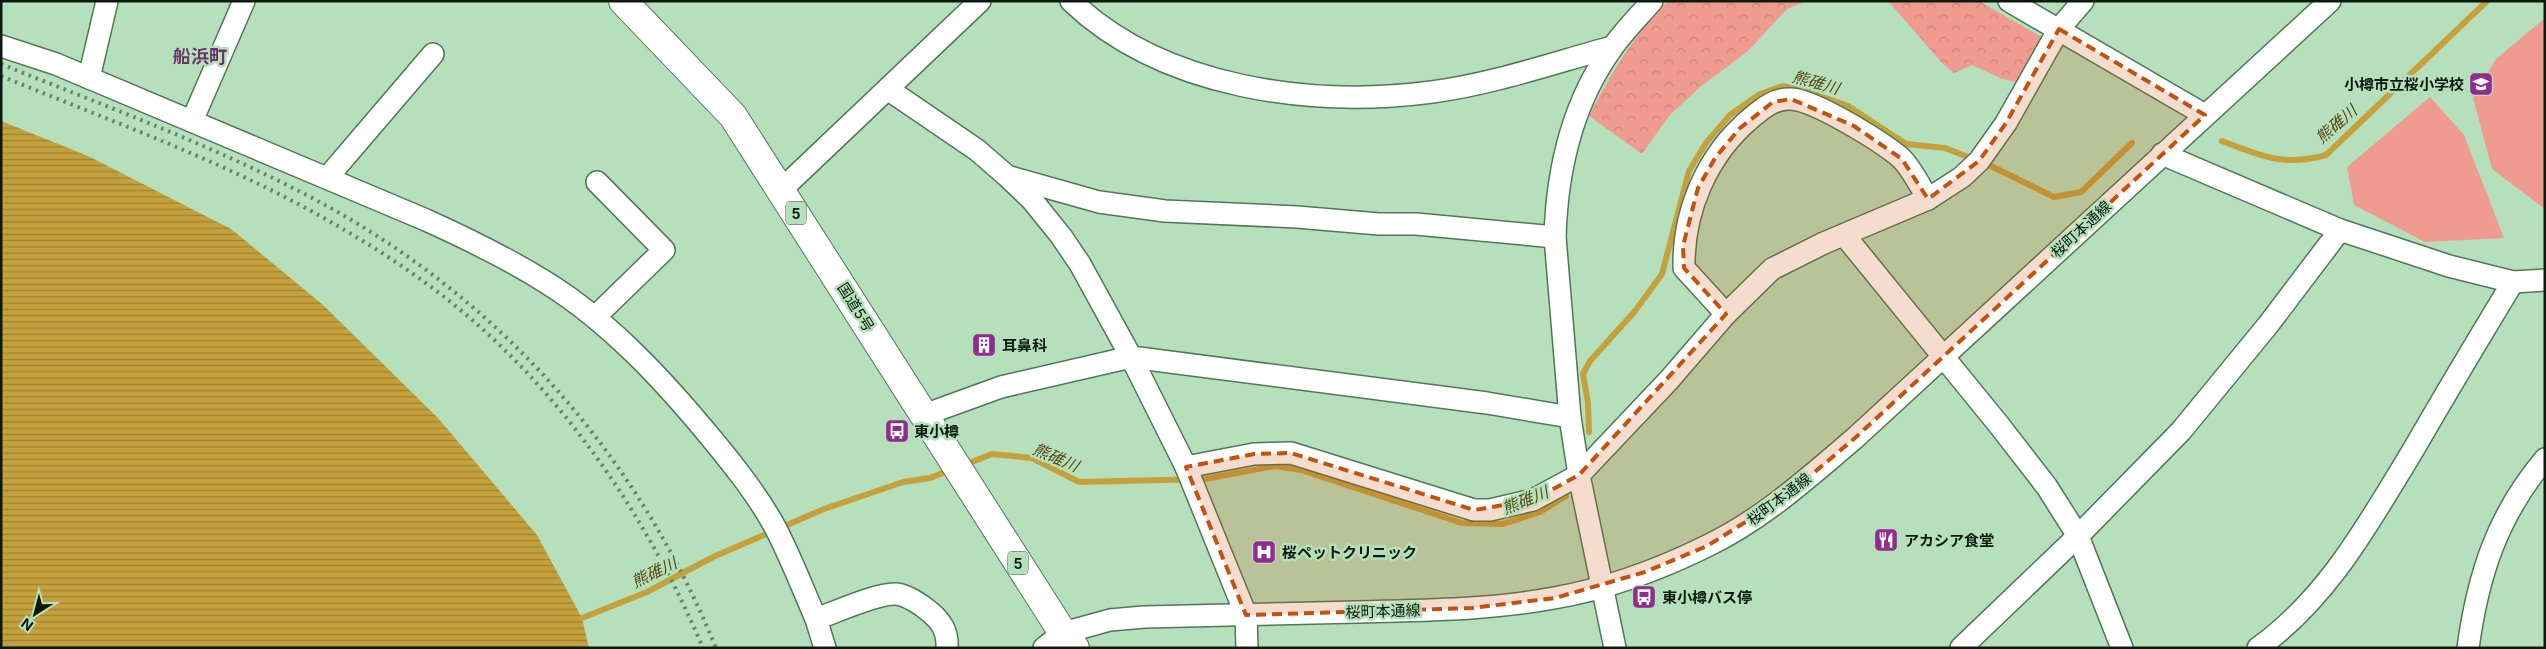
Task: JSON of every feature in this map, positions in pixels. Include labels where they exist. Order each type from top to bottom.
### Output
[{"type":"highway","name":"国道5号","points":[[623,1],[733,116],[924,414],[942,446],[974,493],[1061,644]]},
{"type":"street","points":[[89,78],[107,1]]},
{"type":"street","points":[[192,121],[244,1]]},
{"type":"street","points":[[781,190],[889,90],[980,1]]},
{"type":"street","points":[[1072,1],[1088,17],[1135,48],[1203,76],[1276,92],[1354,98],[1432,92],[1496,79],[1612,47]]},
{"type":"street","points":[[1615,648],[1570,417],[1555,236],[1560,182],[1568,142],[1590,82],[1612,47],[1652,1]]},
{"type":"street","points":[[2009,1],[2205,116]]},
{"type":"street","points":[[1186,467],[1254,454],[1291,453],[1474,510],[1490,510],[1533,500],[1580,475],[1669,380],[1726,314],[1772,269],[1815,247],[1845,236],[1928,199],[1962,177],[1979,161],[2006,123],[2059,29],[2083,1]]},
{"type":"street","name":"桜町本通線","points":[[1061,644],[1110,620],[1144,617],[1472,608],[1555,598],[1603,586],[1681,558],[1744,526],[1784,498],[1805,480],[1944,356],[2330,1]]},
{"type":"street","points":[[1,46],[56,64],[426,220],[487,248],[548,284],[595,318],[636,355],[689,411],[737,469],[775,528],[816,619],[825,648]]},
{"type":"street","points":[[327,178],[432,54]]},
{"type":"street","points":[[889,90],[977,150],[1007,176],[1032,200],[1061,236],[1080,264],[1132,357],[1186,467],[1246,615],[1247,648]]},
{"type":"street","points":[[1726,314],[1684,268],[1684,246],[1698,188],[1715,158],[1740,128],[1773,102],[1791,99],[1808,104],[1854,126],[1902,159],[1928,199]]},
{"type":"street","points":[[2162,154],[2340,230],[2449,266],[2513,282],[2545,280]]},
{"type":"street","points":[[1007,176],[1099,202],[1165,211],[1416,224],[1555,236]]},
{"type":"street","points":[[595,318],[664,250],[597,182]]},
{"type":"street","points":[[1961,648],[2078,536],[2181,431],[2268,326],[2340,230]]},
{"type":"street","points":[[1845,236],[1944,356],[2047,487],[2078,536],[2122,648]]},
{"type":"street","points":[[2258,648],[2284,628],[2323,590],[2358,540],[2513,282]]},
{"type":"street","points":[[924,414],[1001,387],[1132,357],[1487,403],[1570,417]]},
{"type":"street","points":[[2468,648],[2473,612],[2486,563],[2505,515],[2528,479],[2545,459]]},
{"type":"street","points":[[816,619],[885,595],[898,594],[924,607],[937,618],[946,630],[947,648]]},
{"type":"highlighted area","points":[[2059,29],[2205,115],[1855,438],[1784,498],[1707,546],[1645,572],[1555,598],[1472,608],[1246,615],[1186,467],[1254,454],[1291,453],[1474,510],[1533,500],[1579,475],[1726,314],[1684,268],[1683,246],[1698,188],[1715,158],[1740,128],[1773,102],[1791,99],[1854,126],[1902,159],[1928,199],[1979,161],[2006,123]]},
{"type":"green space","points":[[1668,1],[1807,1],[1787,9],[1748,51],[1700,87],[1669,116],[1642,154],[1589,116],[1624,55],[1644,27]]},
{"type":"green space","points":[[1888,1],[1979,1],[2045,39],[2020,83],[2002,79],[1972,65],[1954,73],[1942,63]]},
{"type":"green space","points":[[2545,18],[2545,209],[2492,169],[2473,98],[2496,59]]},
{"type":"green space","points":[[2430,97],[2464,135],[2504,238],[2425,242],[2354,205],[2347,167]]},
{"type":"shaded area","points":[[1,121],[88,156],[231,229],[322,304],[438,418],[537,535],[582,618],[589,648],[1,648]]},
{"type":"waterway","name":"熊碓川","points":[[2222,141],[2261,155],[2285,160],[2298,160],[2326,155],[2487,1]]},
{"type":"waterway","name":"熊碓川","points":[[1589,432],[1588,403],[1583,374],[1590,361],[1635,311],[1662,274],[1689,171],[1706,143],[1730,115],[1760,94],[1783,86],[1806,91],[1848,106],[1906,144],[1945,148],[1989,165],[2054,197],[2081,192],[2132,143]]},
{"type":"waterway","name":"熊碓川","points":[[964,465],[992,454],[1032,458],[1079,482],[1205,479],[1275,466],[1301,470],[1462,523],[1503,524],[1540,512],[1566,496]]},
{"type":"waterway","name":"熊碓川","points":[[582,618],[647,592],[713,557],[824,509],[903,482],[930,478],[950,470]]},
{"type":"railway","points":[[1,64],[178,135],[307,195],[348,218],[409,258],[466,302],[519,350],[568,402],[612,458],[651,518],[686,581],[716,648]]},
{"type":"railway","points":[[1,76],[174,146],[260,185],[360,240],[399,264],[455,305],[523,368],[585,441],[613,480],[662,562],[703,648]]},
{"type":"place","name":"小樽市立桜小学校","points":[[2481,84]]},
{"type":"place","name":"耳鼻科","points":[[984,345]]},
{"type":"place","name":"東小樽","points":[[897,431]]},
{"type":"place","name":"アカシア食堂","points":[[1886,540]]},
{"type":"place","name":"桜ペットクリニック","points":[[1264,552]]},
{"type":"place","name":"東小樽バス停","points":[[1644,597]]},
{"type":"district","name":"船浜町","points":[[200,56]]}]
